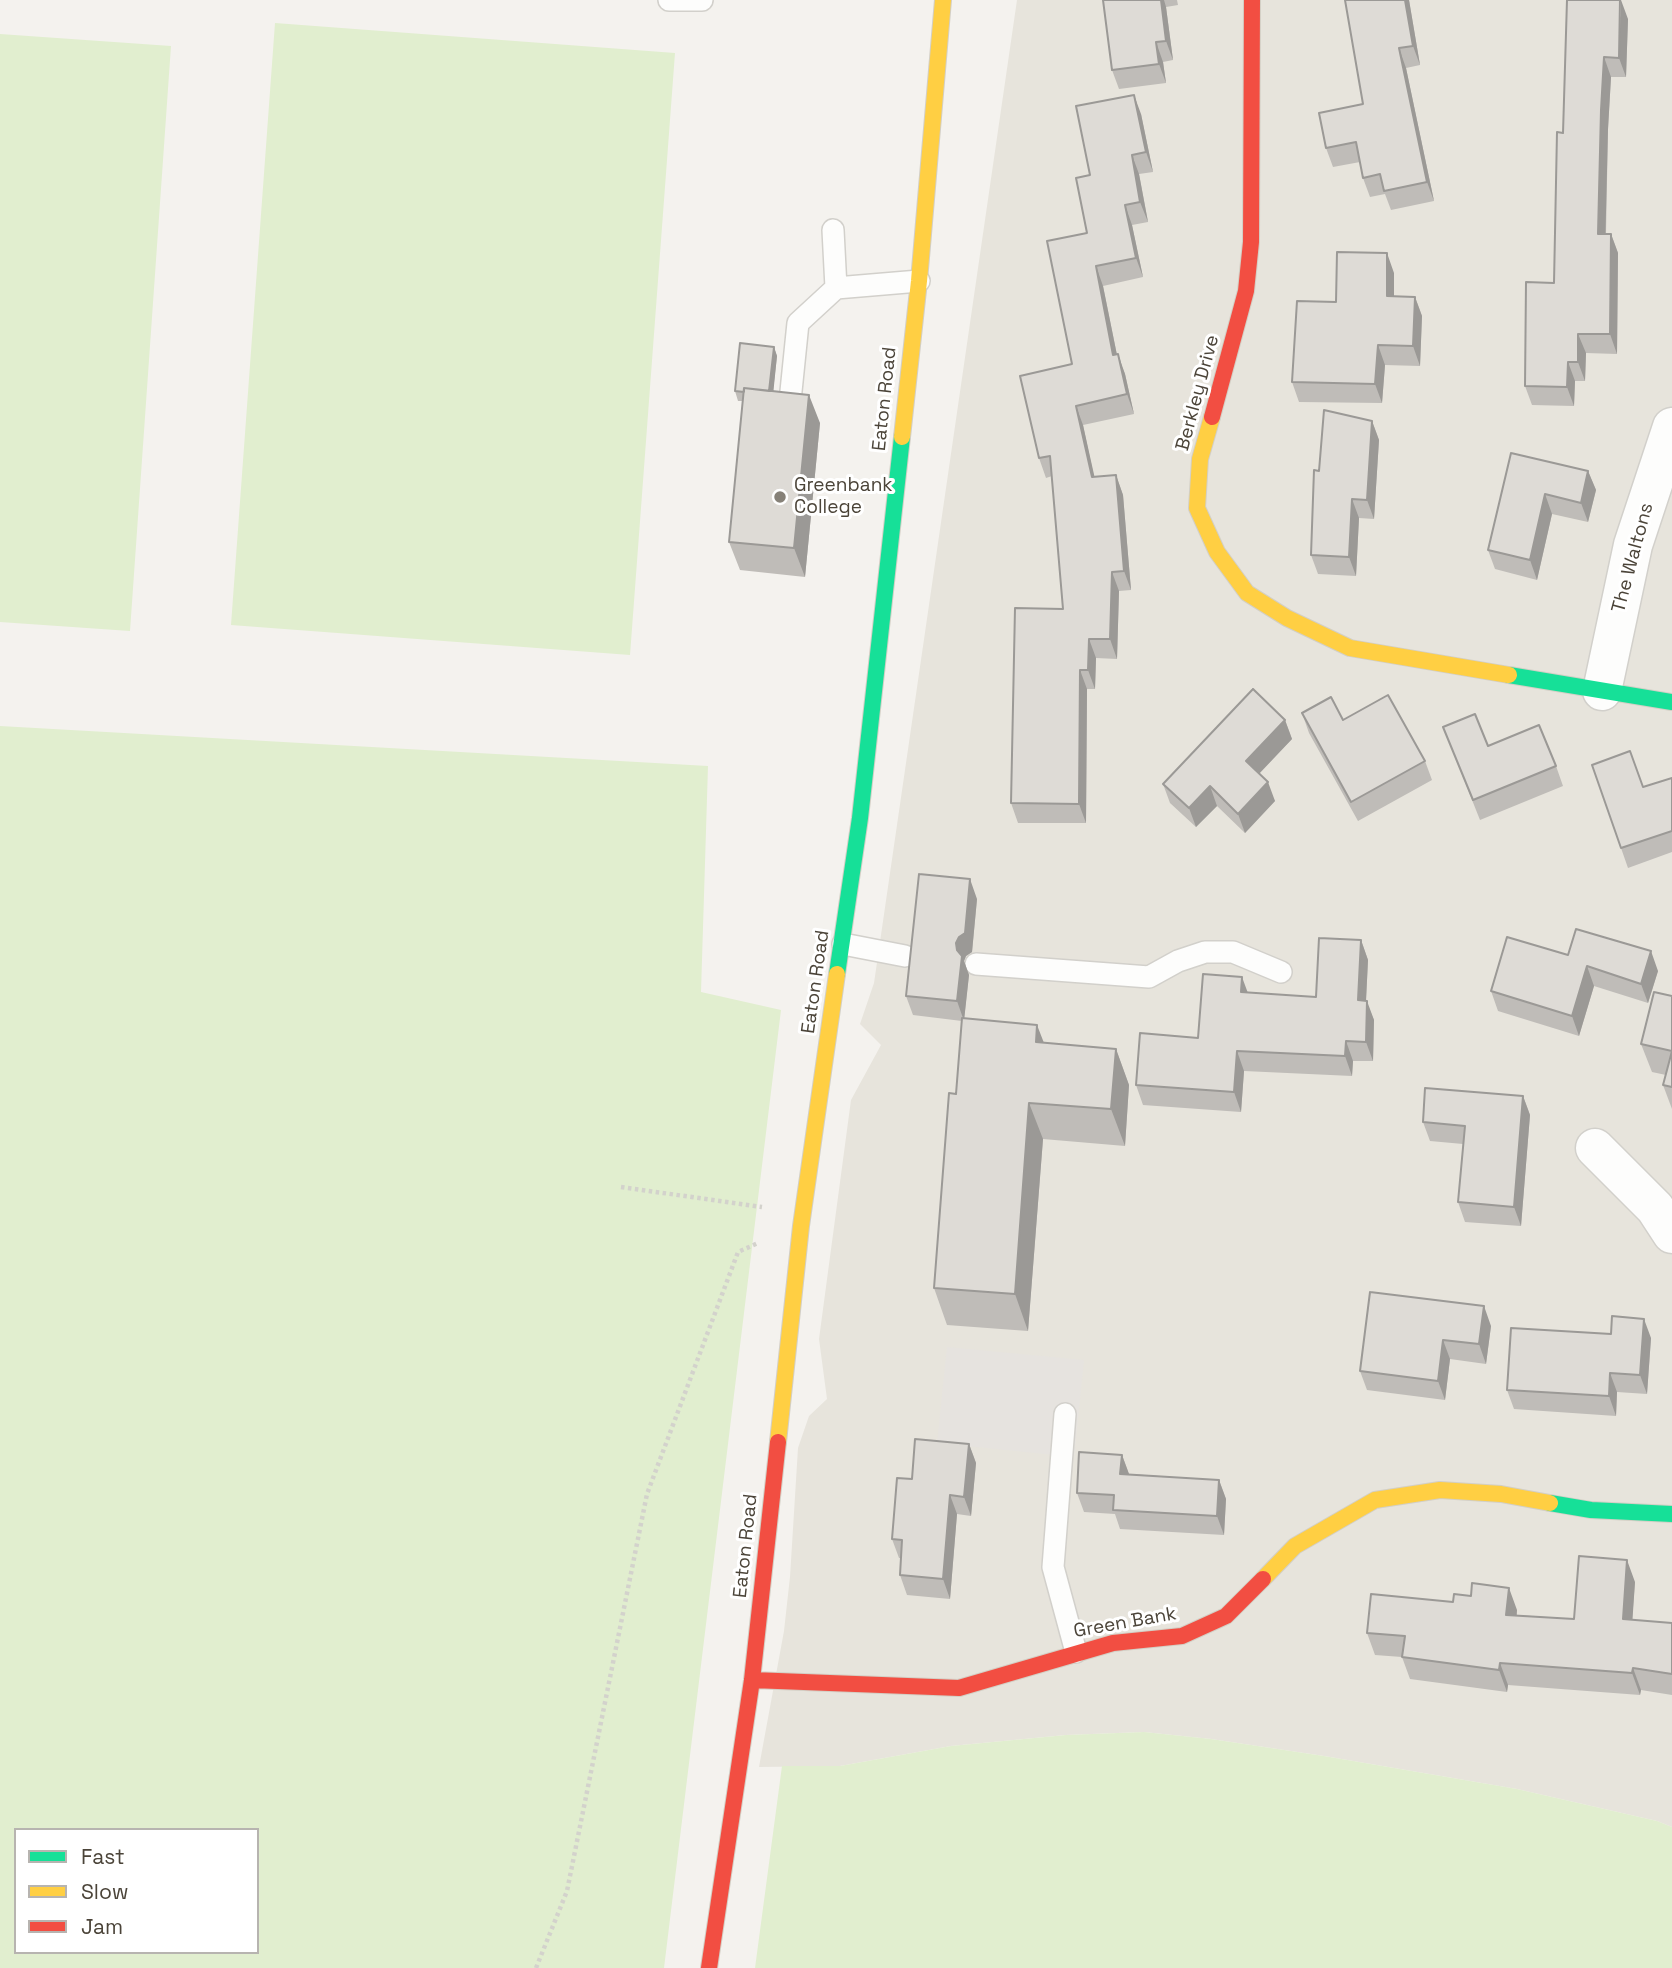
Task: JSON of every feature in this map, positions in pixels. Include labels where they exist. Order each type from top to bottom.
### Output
[{"type":"street","name":"Eaton Road","points":[[709,1968],[752,1680],[803,1220],[860,818],[919,281],[943,0]]},
{"type":"street","name":"Berkley Drive","points":[[1252,0],[1251,242],[1247,279],[1235,334],[1200,459],[1197,508],[1217,552],[1247,593],[1287,618],[1350,648],[1672,702]]},
{"type":"street","name":"The Waltons","points":[[1602,691],[1633,545],[1672,427]]},
{"type":"street","points":[[1595,1147],[1655,1208],[1672,1234]]},
{"type":"street","name":"Green Bank","points":[[752,1680],[959,1688],[1113,1643],[1182,1636],[1226,1616],[1295,1546],[1375,1500],[1440,1490],[1501,1494],[1591,1510],[1672,1514]]},
{"type":"lane","points":[[669,0],[702,0]]},
{"type":"lane","points":[[833,230],[836,288]]},
{"type":"lane","points":[[790,401],[798,323],[836,288],[919,281]]},
{"type":"lane","points":[[843,944],[905,956]]},
{"type":"lane","points":[[976,964],[1149,977],[1178,961],[1205,952],[1233,952],[1282,972]]},
{"type":"lane","points":[[1065,1414],[1053,1567],[1076,1652]]},
{"type":"path","points":[[621,1187],[803,1220]]},
{"type":"path","points":[[536,1968],[567,1891],[648,1494],[738,1252],[803,1220]]},
{"type":"shaded area","points":[[1017,0],[1672,0],[1672,1827],[1657,1821],[1517,1789],[1324,1756],[1144,1732],[1066,1735],[951,1746],[840,1766],[759,1767],[784,1631],[798,1448],[809,1416],[827,1399],[819,1339],[851,1100],[881,1045],[860,1024],[874,983]]},
{"type":"shaded area","points":[[947,1347],[1084,1360],[1074,1457],[937,1443]]},
{"type":"green space","points":[[275,23],[675,53],[630,655],[231,625]]},
{"type":"green space","points":[[0,34],[171,46],[130,631],[0,622]]},
{"type":"green space","points":[[0,726],[708,766],[701,992],[781,1010],[664,1968],[0,1968]]},
{"type":"green space","points":[[1144,1732],[1324,1756],[1517,1789],[1657,1821],[1672,1827],[1672,1968],[755,1968],[782,1766],[840,1766],[951,1746],[1066,1735]]},
{"type":"building","points":[[1103,0],[1161,0],[1166,41],[1156,42],[1159,64],[1112,70]]},
{"type":"building","points":[[1345,0],[1405,0],[1413,46],[1399,48],[1427,182],[1384,191],[1380,174],[1363,178],[1356,142],[1326,148],[1319,113],[1363,104]]},
{"type":"building","points":[[1567,0],[1620,0],[1619,58],[1604,57],[1601,110],[1598,234],[1611,234],[1610,334],[1578,334],[1578,362],[1568,362],[1567,387],[1525,386],[1526,282],[1554,283],[1557,132],[1563,133]]},
{"type":"building","points":[[1134,95],[1146,152],[1132,155],[1140,202],[1125,205],[1136,258],[1096,266],[1113,355],[1118,354],[1127,394],[1076,406],[1092,477],[1116,475],[1124,571],[1112,572],[1110,639],[1089,639],[1088,670],[1080,670],[1079,804],[1011,803],[1015,608],[1063,609],[1050,456],[1039,458],[1020,376],[1072,364],[1047,241],[1087,233],[1076,178],[1090,175],[1076,106]]},
{"type":"building","points":[[1337,252],[1387,253],[1387,296],[1415,297],[1413,346],[1378,345],[1375,384],[1292,382],[1297,301],[1336,302]]},
{"type":"building","points":[[740,343],[774,347],[769,391],[744,388],[744,392],[735,391]]},
{"type":"building","name":"Greenbank College","points":[[744,388],[809,395],[794,548],[729,542]]},
{"type":"building","points":[[1324,410],[1372,421],[1367,500],[1352,499],[1349,557],[1311,555],[1314,470],[1319,471]]},
{"type":"building","points":[[1511,453],[1588,471],[1581,503],[1545,494],[1530,560],[1488,550]]},
{"type":"building","points":[[1253,689],[1285,720],[1246,761],[1268,782],[1238,814],[1210,786],[1189,808],[1163,784]]},
{"type":"building","points":[[1388,695],[1425,761],[1351,802],[1302,713],[1331,697],[1343,720]]},
{"type":"building","points":[[1475,714],[1488,746],[1539,725],[1556,766],[1473,800],[1443,727]]},
{"type":"building","points":[[1630,751],[1643,787],[1672,778],[1672,831],[1621,848],[1592,765]]},
{"type":"building","points":[[919,874],[970,879],[965,933],[956,943],[962,956],[957,1001],[906,996]]},
{"type":"building","points":[[1576,929],[1651,951],[1641,984],[1587,966],[1572,1016],[1491,991],[1507,937],[1568,955]]},
{"type":"building","points":[[1319,938],[1361,940],[1358,1000],[1367,1001],[1366,1042],[1346,1041],[1345,1056],[1237,1051],[1234,1092],[1136,1085],[1140,1033],[1198,1038],[1203,974],[1242,977],[1241,992],[1316,997]]},
{"type":"building","points":[[1654,992],[1672,996],[1672,1051],[1641,1044]]},
{"type":"building","points":[[962,1018],[1037,1025],[1036,1042],[1116,1049],[1111,1109],[1029,1103],[1015,1294],[934,1288],[949,1093],[956,1094]]},
{"type":"building","points":[[1672,1051],[1672,1087],[1663,1085]]},
{"type":"building","points":[[1425,1088],[1523,1096],[1514,1207],[1458,1202],[1465,1126],[1423,1122]]},
{"type":"building","points":[[1370,1292],[1484,1306],[1479,1344],[1443,1340],[1438,1381],[1360,1371]]},
{"type":"building","points":[[1612,1316],[1644,1319],[1640,1375],[1610,1373],[1609,1396],[1507,1390],[1511,1328],[1611,1334]]},
{"type":"building","points":[[915,1439],[969,1444],[964,1497],[950,1495],[943,1579],[900,1575],[902,1540],[892,1539],[897,1478],[912,1479]]},
{"type":"building","points":[[1079,1452],[1122,1455],[1120,1474],[1219,1480],[1217,1516],[1113,1510],[1114,1495],[1077,1493]]},
{"type":"building","points":[[1579,1556],[1627,1560],[1623,1619],[1672,1623],[1672,1674],[1633,1668],[1632,1673],[1500,1663],[1499,1670],[1402,1657],[1405,1636],[1367,1633],[1371,1594],[1453,1602],[1454,1594],[1471,1596],[1472,1583],[1509,1588],[1506,1615],[1574,1619]]},
{"type":"traffic: fast","points":[[837,974],[860,818],[902,437]]},
{"type":"traffic: fast","points":[[1509,675],[1672,702]]},
{"type":"traffic: fast","points":[[1550,1503],[1591,1510],[1672,1514]]},
{"type":"traffic: slow","points":[[902,437],[919,281],[943,0]]},
{"type":"traffic: slow","points":[[1212,417],[1200,459],[1197,508],[1217,552],[1247,593],[1287,618],[1350,648],[1509,675]]},
{"type":"traffic: slow","points":[[778,1442],[801,1226],[837,974]]},
{"type":"traffic: slow","points":[[1263,1579],[1295,1546],[1375,1500],[1440,1490],[1501,1494],[1550,1503]]},
{"type":"traffic: jam","points":[[1212,417],[1246,291],[1251,242],[1252,0]]},
{"type":"traffic: jam","points":[[709,1968],[752,1680],[778,1442]]},
{"type":"traffic: jam","points":[[752,1680],[959,1688],[1113,1643],[1182,1636],[1226,1616],[1263,1579]]},
{"type":"place","name":"Greenbank College","points":[[780,497]]}]
